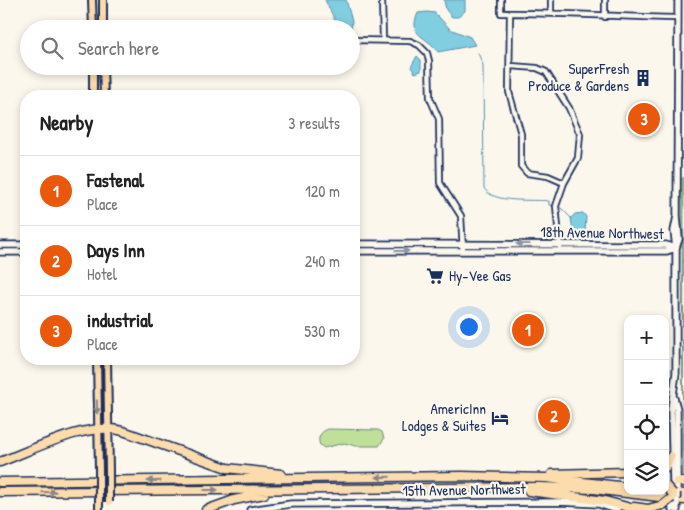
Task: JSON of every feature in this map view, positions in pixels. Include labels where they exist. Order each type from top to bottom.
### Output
[{"type":"highway","points":[[0,462],[98,428],[108,428],[123,431],[235,470],[343,478]]},
{"type":"highway","points":[[669,460],[671,456]]},
{"type":"highway","points":[[0,482],[502,476],[624,472]]},
{"type":"highway","points":[[502,476],[580,481],[624,486]]},
{"type":"highway","points":[[493,487],[566,495],[621,508],[638,510]]},
{"type":"highway","points":[[0,492],[493,487],[567,488],[676,496]]},
{"type":"highway","points":[[206,510],[258,494],[343,489]]},
{"type":"highway","points":[[621,508],[648,509],[663,505],[676,496]]},
{"type":"main road","points":[[92,0],[93,20]]},
{"type":"main road","points":[[103,0],[103,20]]},
{"type":"main road","points":[[93,75],[93,90]]},
{"type":"main road","points":[[103,75],[104,90]]},
{"type":"main road","points":[[97,365],[99,510]]},
{"type":"main road","points":[[107,365],[109,510]]},
{"type":"street","points":[[382,0],[383,40]]},
{"type":"street","points":[[501,0],[501,13],[551,12],[605,17],[677,18]]},
{"type":"street","points":[[551,0],[551,12]]},
{"type":"street","points":[[605,0],[605,17]]},
{"type":"street","points":[[676,248],[674,239],[681,174],[678,0]]},
{"type":"street","points":[[510,13],[511,66],[509,92],[521,134],[521,166],[527,173],[548,176],[564,183]]},
{"type":"street","points":[[360,40],[414,42],[422,46],[428,54],[430,96],[438,119],[440,183],[459,208],[462,224],[463,251]]},
{"type":"street","points":[[511,66],[545,71],[577,124],[580,134],[579,154],[564,183],[556,210],[560,248]]},
{"type":"street","points":[[676,496],[671,456],[671,408],[674,398],[676,248],[679,231],[677,216]]},
{"type":"street","points":[[674,239],[664,248],[672,258],[676,268]]},
{"type":"street","name":"18th Avenue Northwest","points":[[360,244],[463,244],[560,248]]},
{"type":"street","points":[[0,245],[20,245]]},
{"type":"street","name":"18th Avenue Northwest","points":[[360,251],[676,248]]},
{"type":"street","points":[[0,252],[20,252]]},
{"type":"street","points":[[674,398],[677,408],[676,496]]},
{"type":"street","points":[[462,502],[462,510]]},
{"type":"street","name":"15th Avenue Northwest","points":[[250,510],[462,502],[568,502],[621,508]]},
{"type":"street","points":[[515,502],[515,510]]},
{"type":"street","points":[[568,502],[568,510]]},
{"type":"street","points":[[413,503],[413,510]]},
{"type":"green space","points":[[682,178],[684,178],[683,479]]},
{"type":"green space","points":[[328,429],[378,430],[382,432],[384,439],[379,446],[356,446],[344,443],[324,448],[320,445],[319,438]]},
{"type":"water","points":[[325,0],[346,0],[352,20],[334,20]]},
{"type":"water","points":[[444,0],[465,0],[465,11],[458,17],[452,17],[446,10]]},
{"type":"water","points":[[418,13],[435,13],[450,29],[470,37],[475,45],[438,52],[420,36],[415,27]]},
{"type":"water","points":[[417,56],[421,60],[421,71],[415,73],[411,67]]},
{"type":"water","points":[[583,213],[586,217],[585,232],[573,231],[571,218],[575,214]]},
{"type":"waterway","points":[[478,53],[483,65],[484,188],[488,193],[504,199],[549,201],[549,205],[553,206]]},
{"type":"waterway","points":[[561,208],[571,218]]},
{"type":"place","name":"SuperFresh Produce & Gardens","points":[[643,78]]},
{"type":"place","name":"industrial","points":[[644,119]]},
{"type":"place","name":"Hy-Vee Gas","points":[[435,276]]},
{"type":"place","name":"Fastenal","points":[[528,330]]},
{"type":"place","name":"Days Inn","points":[[554,416]]},
{"type":"place","name":"AmericInn Lodges & Suites","points":[[500,418]]}]
